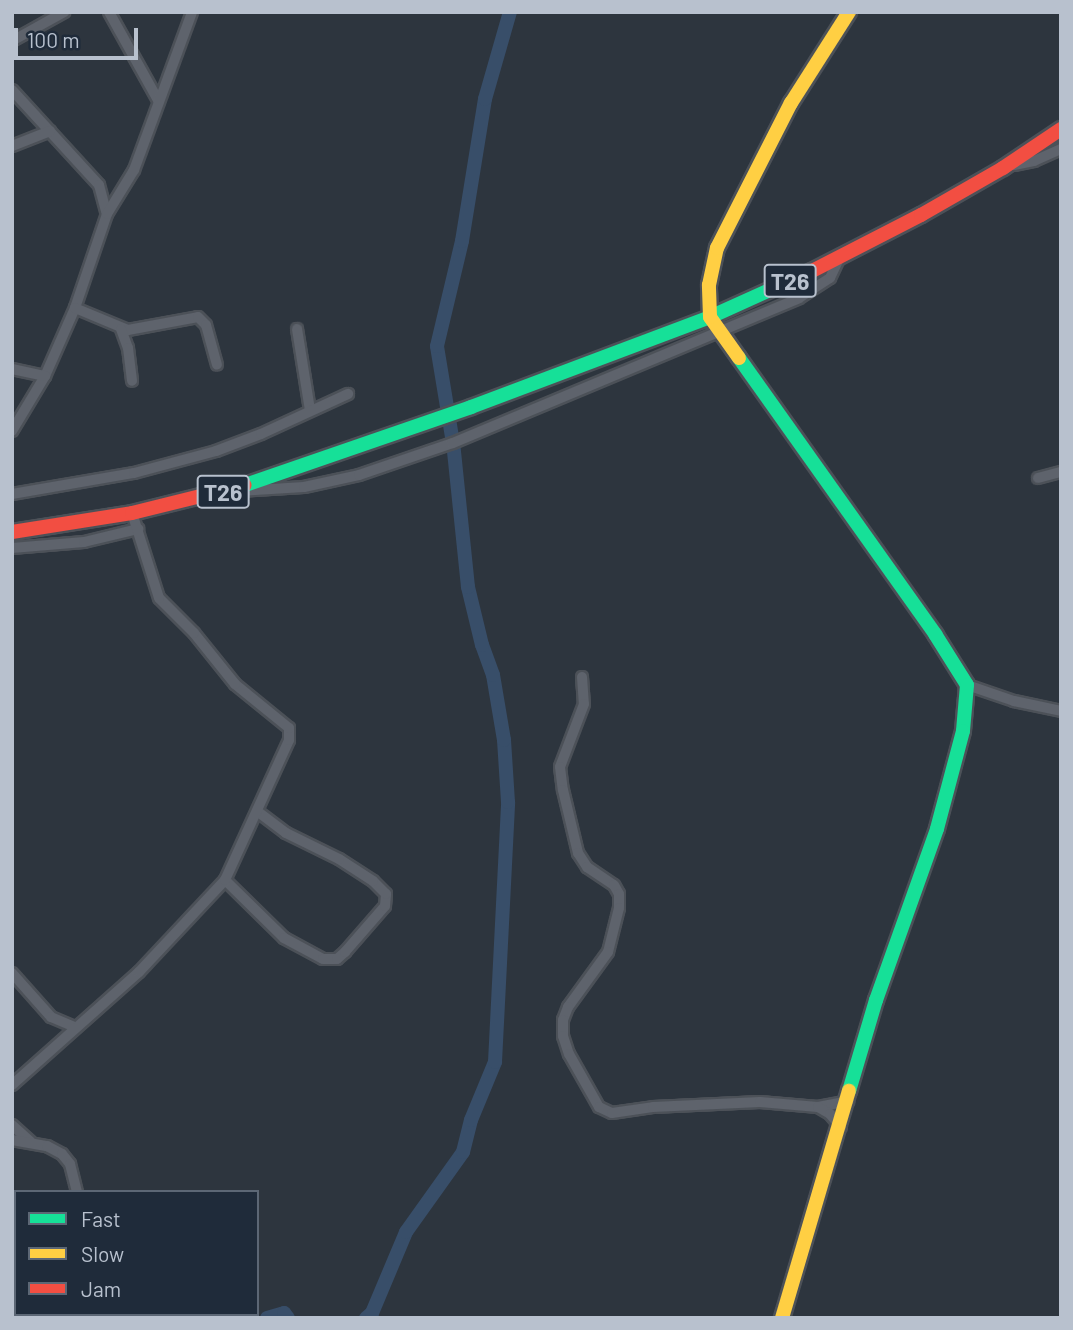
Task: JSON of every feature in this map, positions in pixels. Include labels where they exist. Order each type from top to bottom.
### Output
[{"type":"main road","points":[[782,1318],[841,1128],[876,1000],[937,829],[963,732],[967,685],[935,634],[710,317],[709,285],[717,248],[791,103],[849,12]]},
{"type":"main road","name":"T26","points":[[12,532],[132,513],[229,491],[501,396],[710,317],[841,256],[1003,168],[1061,129]]},
{"type":"street","points":[[12,41],[64,12]]},
{"type":"street","points":[[109,12],[158,100]]},
{"type":"street","points":[[12,431],[45,376],[75,308],[107,214],[134,170],[192,12]]},
{"type":"street","points":[[12,90],[99,185],[107,214]]},
{"type":"street","points":[[12,146],[50,131]]},
{"type":"street","points":[[1003,168],[1034,161],[1061,149]]},
{"type":"street","points":[[229,491],[261,492],[304,487],[404,460],[501,424],[817,288],[830,278],[841,256]]},
{"type":"street","points":[[75,308],[121,329],[139,330],[198,317],[206,325],[217,365]]},
{"type":"street","points":[[121,329],[132,381]]},
{"type":"street","points":[[297,329],[310,410]]},
{"type":"street","points":[[12,369],[45,376]]},
{"type":"street","points":[[12,494],[169,465],[239,444],[348,394]]},
{"type":"street","points":[[1038,478],[1061,472]]},
{"type":"street","points":[[12,1085],[74,1027],[139,972],[225,880],[289,740],[289,728],[236,684],[194,633],[166,607],[154,584],[132,513]]},
{"type":"street","points":[[12,548],[83,542],[138,529]]},
{"type":"street","points":[[583,677],[584,704],[560,767],[578,853],[587,867],[614,885],[620,908],[608,952],[601,965],[574,996],[563,1020],[563,1036],[569,1054],[599,1107],[606,1112],[760,1102],[818,1107],[848,1101]]},
{"type":"street","points":[[967,685],[1014,701],[1061,711]]},
{"type":"street","points":[[225,880],[284,938],[323,959],[337,959],[385,906],[386,894],[373,881],[339,859],[286,833],[257,811]]},
{"type":"street","points":[[12,973],[51,1017],[74,1027]]},
{"type":"street","points":[[818,1107],[830,1114],[841,1128]]},
{"type":"street","points":[[12,1125],[31,1143]]},
{"type":"street","points":[[12,1140],[31,1143],[62,1154],[70,1164],[76,1190]]},
{"type":"waterway","points":[[366,1318],[372,1313],[406,1232],[463,1152],[471,1120],[495,1062],[508,802],[504,740],[493,675],[482,645],[468,587],[453,443],[437,346],[462,241],[485,99],[510,12]]},
{"type":"waterway","points":[[267,1318],[284,1313],[288,1318]]},
{"type":"traffic: fast","points":[[245,485],[471,407],[710,317],[812,271]]},
{"type":"traffic: fast","points":[[739,358],[935,634],[967,685],[963,731],[937,829],[876,1000],[849,1091]]},
{"type":"traffic: slow","points":[[739,358],[710,317],[709,285],[717,248],[791,103],[849,12]]},
{"type":"traffic: slow","points":[[782,1318],[849,1091]]},
{"type":"traffic: jam","points":[[812,271],[921,215],[1003,168],[1061,129]]},
{"type":"traffic: jam","points":[[12,532],[132,513],[245,485]]}]
